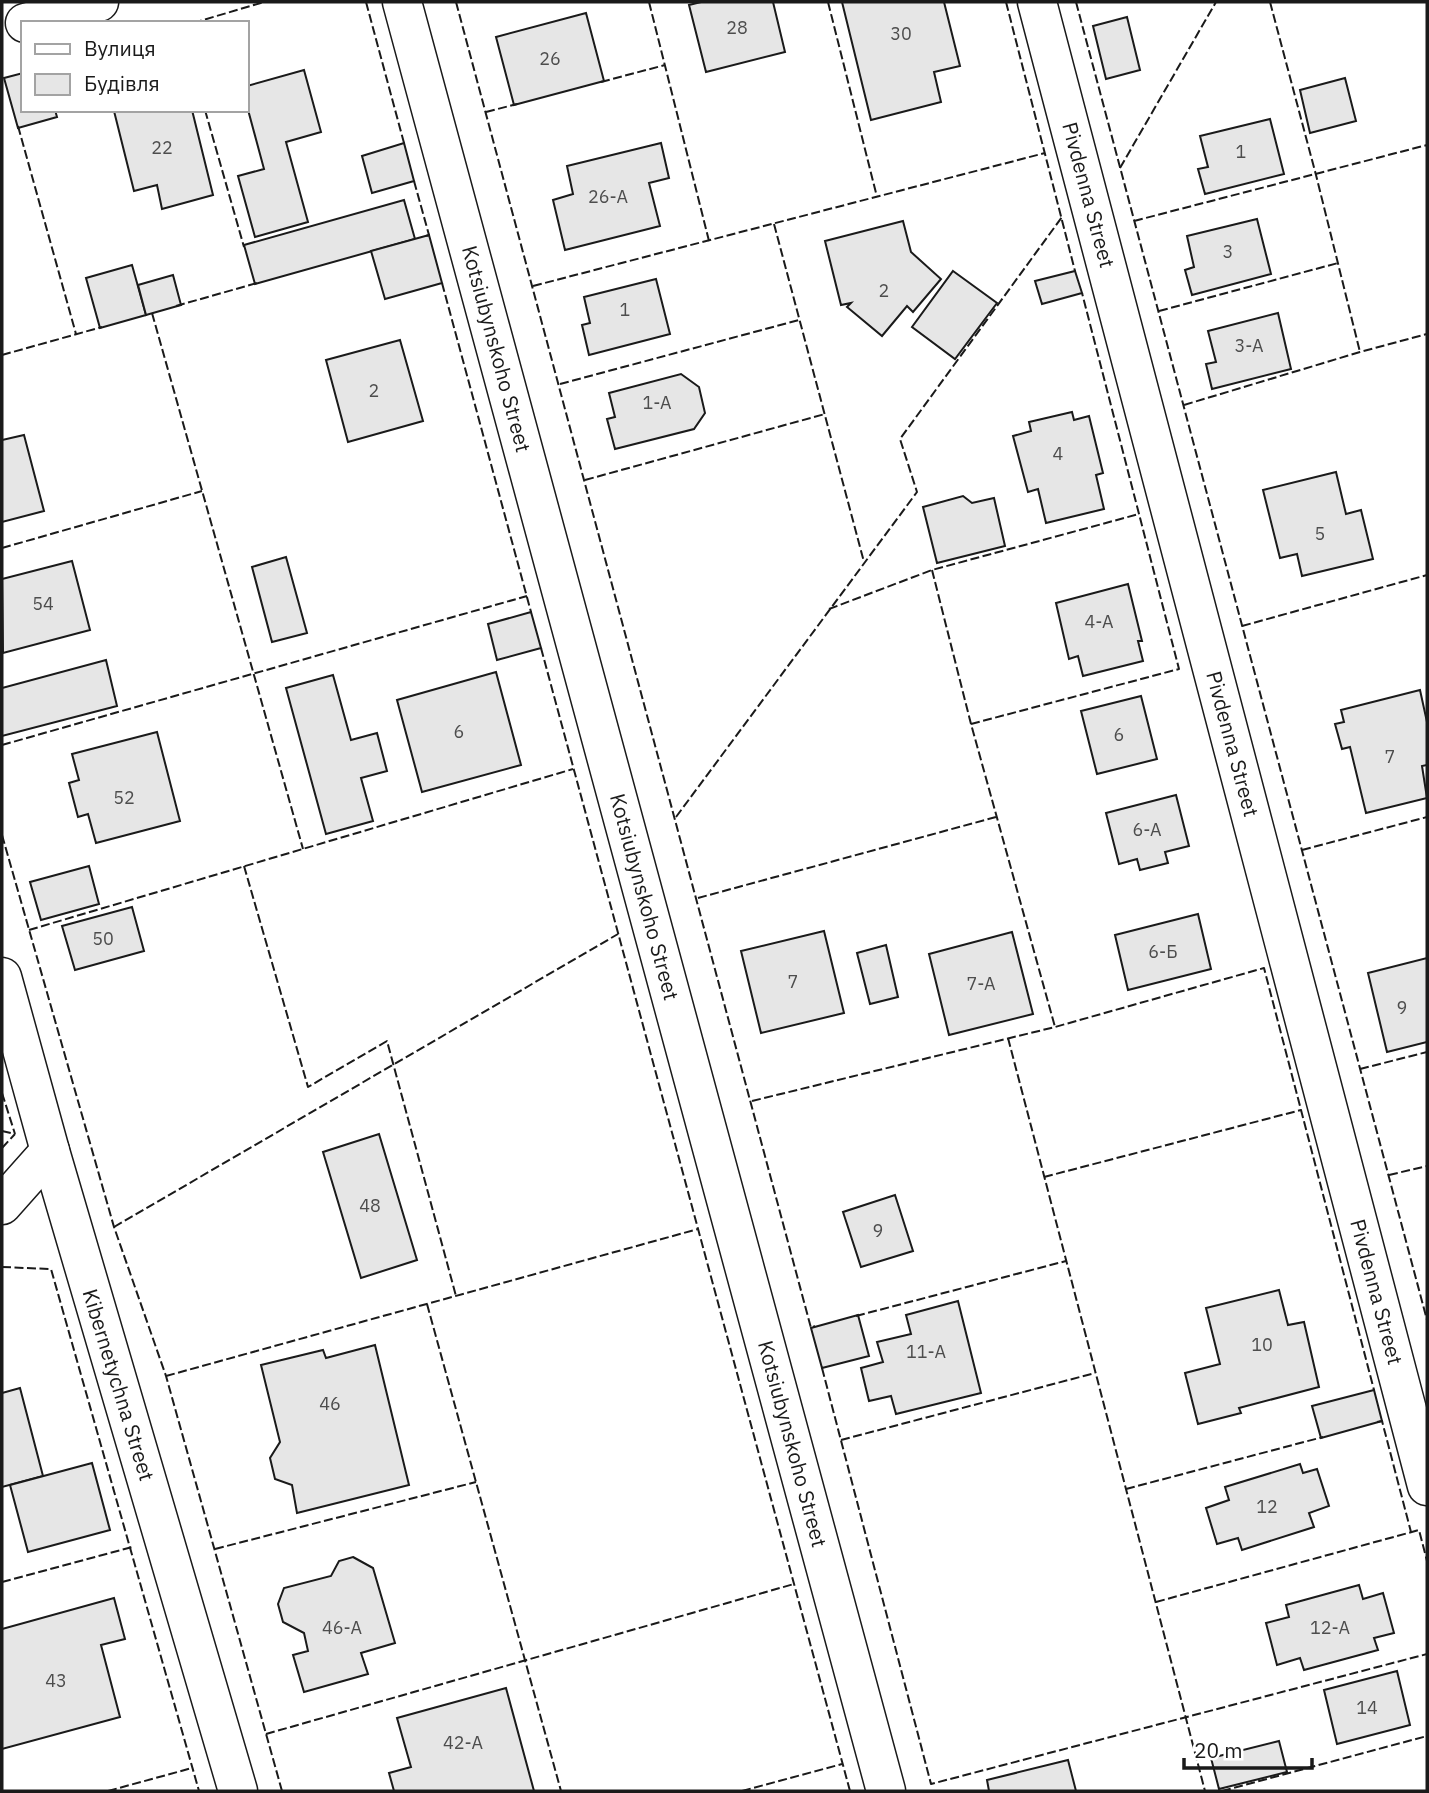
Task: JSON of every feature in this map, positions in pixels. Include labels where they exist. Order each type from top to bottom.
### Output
[{"type":"street","points":[[31,21],[99,2]]},
{"type":"street","name":"Kotsiubynskoho Street","points":[[402,2],[886,1791]]},
{"type":"street","name":"Pivdenna Street","points":[[1037,2],[1427,1486]]},
{"type":"street","points":[[2,29],[21,24]]},
{"type":"street","name":"Kibernetychna Street","points":[[2,977],[50,1151],[238,1791]]},
{"type":"street","points":[[2,1205],[50,1151]]},
{"type":"building","points":[[701,2],[773,2],[785,52],[706,72],[689,5]]},
{"type":"building","points":[[842,2],[944,2],[960,66],[934,72],[941,102],[871,120]]},
{"type":"building","points":[[586,13],[604,81],[514,105],[496,37]]},
{"type":"building","points":[[1127,17],[1140,70],[1106,79],[1093,26]]},
{"type":"building","points":[[304,70],[321,132],[286,142],[308,222],[255,237],[238,176],[264,169],[248,110],[248,86]]},
{"type":"building","points":[[21,74],[21,112],[56,112],[57,117],[18,128],[4,78]]},
{"type":"building","points":[[1345,78],[1356,121],[1310,133],[1300,90]]},
{"type":"building","points":[[114,112],[192,112],[213,195],[162,209],[157,185],[134,191]]},
{"type":"building","points":[[1270,119],[1284,174],[1205,194],[1198,169],[1208,167],[1200,136]]},
{"type":"building","points":[[404,143],[414,181],[372,193],[362,156]]},
{"type":"building","points":[[661,143],[669,178],[649,183],[660,226],[565,250],[553,200],[573,194],[567,166]]},
{"type":"building","points":[[404,200],[415,239],[255,284],[244,245]]},
{"type":"building","points":[[1257,219],[1271,274],[1192,295],[1185,270],[1194,267],[1187,236]]},
{"type":"building","points":[[903,221],[911,252],[941,279],[913,312],[907,306],[882,336],[847,307],[851,303],[841,305],[825,241]]},
{"type":"building","points":[[429,235],[442,283],[385,299],[371,251]]},
{"type":"building","points":[[132,265],[146,315],[100,328],[86,278]]},
{"type":"building","points":[[953,271],[997,303],[955,359],[912,327]]},
{"type":"building","points":[[1075,271],[1082,293],[1042,304],[1035,281]]},
{"type":"building","points":[[173,275],[181,305],[146,315],[138,285]]},
{"type":"building","points":[[656,279],[670,334],[589,355],[582,325],[590,323],[584,297]]},
{"type":"building","points":[[1278,313],[1291,369],[1212,389],[1206,364],[1216,362],[1208,331]]},
{"type":"building","points":[[400,340],[423,421],[348,442],[326,360]]},
{"type":"building","points":[[681,374],[699,387],[705,413],[694,429],[615,449],[607,419],[615,417],[609,393]]},
{"type":"building","points":[[1072,412],[1074,420],[1089,416],[1103,473],[1096,475],[1104,509],[1046,523],[1038,489],[1028,492],[1013,436],[1031,431],[1029,422]]},
{"type":"building","points":[[24,435],[44,511],[2,522],[2,440]]},
{"type":"building","points":[[1336,472],[1346,514],[1361,510],[1373,559],[1302,576],[1297,554],[1280,558],[1263,490]]},
{"type":"building","points":[[963,496],[972,503],[994,498],[1005,546],[937,563],[923,507]]},
{"type":"building","points":[[286,557],[307,633],[272,642],[252,567]]},
{"type":"building","points":[[72,561],[90,630],[3,653],[2,579]]},
{"type":"building","points":[[1128,584],[1142,641],[1138,641],[1143,661],[1083,676],[1078,656],[1069,659],[1056,603]]},
{"type":"building","points":[[531,612],[541,648],[497,660],[488,624]]},
{"type":"building","points":[[106,660],[117,706],[2,736],[2,688]]},
{"type":"building","points":[[496,672],[521,765],[422,792],[397,700]]},
{"type":"building","points":[[333,675],[351,740],[377,733],[387,771],[361,778],[373,821],[326,834],[286,688]]},
{"type":"building","points":[[1420,690],[1427,722],[1427,765],[1422,766],[1427,798],[1366,813],[1350,747],[1342,749],[1335,724],[1344,722],[1341,710]]},
{"type":"building","points":[[1141,696],[1157,759],[1097,774],[1081,711]]},
{"type":"building","points":[[157,732],[180,821],[96,843],[88,814],[78,817],[69,783],[79,780],[72,754]]},
{"type":"building","points":[[1176,795],[1189,846],[1165,852],[1168,863],[1140,870],[1137,859],[1119,864],[1106,813]]},
{"type":"building","points":[[89,866],[99,904],[41,920],[30,882]]},
{"type":"building","points":[[132,907],[144,951],[75,970],[62,926]]},
{"type":"building","points":[[1198,914],[1211,969],[1128,990],[1115,935]]},
{"type":"building","points":[[824,931],[844,1013],[761,1033],[741,951]]},
{"type":"building","points":[[1012,932],[1033,1014],[949,1035],[929,954]]},
{"type":"building","points":[[886,945],[898,997],[870,1004],[857,953]]},
{"type":"building","points":[[1427,958],[1427,1042],[1387,1052],[1368,973]]},
{"type":"building","points":[[379,1134],[417,1260],[361,1278],[323,1152]]},
{"type":"building","points":[[895,1195],[913,1251],[861,1267],[843,1212]]},
{"type":"building","points":[[1279,1290],[1288,1325],[1304,1322],[1319,1387],[1239,1408],[1241,1413],[1198,1424],[1185,1373],[1220,1364],[1206,1308]]},
{"type":"building","points":[[958,1301],[981,1393],[896,1414],[891,1396],[869,1401],[861,1368],[883,1362],[877,1342],[911,1334],[906,1315]]},
{"type":"building","points":[[858,1315],[869,1356],[822,1368],[811,1328]]},
{"type":"building","points":[[375,1345],[409,1485],[297,1513],[292,1485],[275,1479],[270,1458],[280,1442],[261,1365],[323,1350],[326,1358]]},
{"type":"building","points":[[20,1388],[43,1476],[2,1487],[2,1393]]},
{"type":"building","points":[[1374,1390],[1382,1421],[1321,1438],[1312,1406]]},
{"type":"building","points":[[92,1463],[110,1530],[28,1552],[10,1485]]},
{"type":"building","points":[[1300,1464],[1303,1473],[1317,1469],[1329,1506],[1309,1513],[1314,1527],[1242,1550],[1238,1538],[1217,1544],[1206,1508],[1229,1500],[1225,1487]]},
{"type":"building","points":[[353,1557],[373,1568],[395,1643],[361,1653],[368,1674],[304,1692],[293,1655],[308,1651],[304,1633],[283,1622],[278,1604],[284,1588],[331,1576],[339,1561]]},
{"type":"building","points":[[1359,1585],[1363,1599],[1383,1593],[1394,1633],[1374,1638],[1378,1650],[1304,1670],[1300,1658],[1277,1665],[1266,1623],[1289,1617],[1286,1605]]},
{"type":"building","points":[[114,1598],[125,1639],[101,1645],[120,1717],[2,1749],[2,1629]]},
{"type":"building","points":[[1397,1671],[1410,1725],[1337,1744],[1324,1690]]},
{"type":"building","points":[[506,1688],[534,1791],[394,1791],[389,1773],[411,1767],[397,1718]]},
{"type":"building","points":[[1279,1741],[1287,1772],[1219,1789],[1211,1758]]},
{"type":"building","points":[[1068,1760],[1076,1791],[989,1791],[987,1780]]},
{"type":"fence","points":[[200,21],[264,2]]},
{"type":"fence","points":[[366,2],[404,143]]},
{"type":"fence","points":[[456,2],[811,1328],[815,1326]]},
{"type":"fence","points":[[649,2],[709,241]]},
{"type":"fence","points":[[828,2],[877,197]]},
{"type":"fence","points":[[1006,2],[1075,271]]},
{"type":"fence","points":[[1076,2],[1427,1320]]},
{"type":"fence","points":[[1120,168],[1216,2]]},
{"type":"fence","points":[[1270,2],[1360,352]]},
{"type":"fence","points":[[601,82],[665,65]]},
{"type":"fence","points":[[486,112],[517,104]]},
{"type":"fence","points":[[206,112],[244,247]]},
{"type":"fence","points":[[18,126],[76,334]]},
{"type":"fence","points":[[1134,221],[1427,145]]},
{"type":"fence","points":[[533,286],[1045,153]]},
{"type":"fence","points":[[414,181],[429,235],[426,236]]},
{"type":"fence","points":[[676,817],[917,492],[900,439],[1062,217]]},
{"type":"fence","points":[[774,224],[864,562]]},
{"type":"fence","points":[[1159,311],[1338,263]]},
{"type":"fence","points":[[176,306],[257,283]]},
{"type":"fence","points":[[442,283],[531,612]]},
{"type":"fence","points":[[971,724],[1179,669],[1082,293]]},
{"type":"fence","points":[[152,313],[303,849]]},
{"type":"fence","points":[[560,384],[799,320]]},
{"type":"fence","points":[[2,355],[102,327]]},
{"type":"fence","points":[[1184,405],[1427,334]]},
{"type":"fence","points":[[585,480],[825,414]]},
{"type":"fence","points":[[2,548],[202,491]]},
{"type":"fence","points":[[829,609],[932,570],[1139,514]]},
{"type":"fence","points":[[932,570],[971,724],[1055,1027]]},
{"type":"fence","points":[[1242,626],[1427,575]]},
{"type":"fence","points":[[2,745],[527,596]]},
{"type":"fence","points":[[541,648],[850,1791]]},
{"type":"fence","points":[[29,930],[573,769]]},
{"type":"fence","points":[[698,898],[996,817]]},
{"type":"fence","points":[[1302,850],[1427,817]]},
{"type":"fence","points":[[2,835],[114,1227],[166,1376],[282,1791]]},
{"type":"fence","points":[[244,866],[308,1087],[387,1041],[456,1296]]},
{"type":"fence","points":[[114,1227],[618,934]]},
{"type":"fence","points":[[752,1101],[1055,1027],[1264,968],[1374,1390]]},
{"type":"fence","points":[[1008,1038],[1205,1791]]},
{"type":"fence","points":[[1360,1069],[1427,1052]]},
{"type":"fence","points":[[2,1093],[15,1134]]},
{"type":"fence","points":[[1044,1177],[1301,1110]]},
{"type":"fence","points":[[2,1131],[15,1134]]},
{"type":"fence","points":[[2,1148],[15,1134]]},
{"type":"fence","points":[[1389,1175],[1427,1166]]},
{"type":"fence","points":[[166,1376],[698,1229]]},
{"type":"fence","points":[[856,1316],[1066,1261]]},
{"type":"fence","points":[[2,1267],[51,1269],[199,1791]]},
{"type":"fence","points":[[427,1304],[561,1791]]},
{"type":"fence","points":[[822,1368],[931,1784],[1427,1654]]},
{"type":"fence","points":[[841,1440],[1095,1373]]},
{"type":"fence","points":[[1377,1422],[1382,1421],[1411,1532]]},
{"type":"fence","points":[[1126,1489],[1323,1437]]},
{"type":"fence","points":[[215,1549],[476,1482]]},
{"type":"fence","points":[[1156,1602],[1419,1530],[1427,1561]]},
{"type":"fence","points":[[2,1582],[132,1547]]},
{"type":"fence","points":[[266,1734],[794,1584]]},
{"type":"fence","points":[[1222,1791],[1427,1736]]},
{"type":"fence","points":[[742,1791],[842,1764]]},
{"type":"fence","points":[[108,1791],[192,1768]]}]
